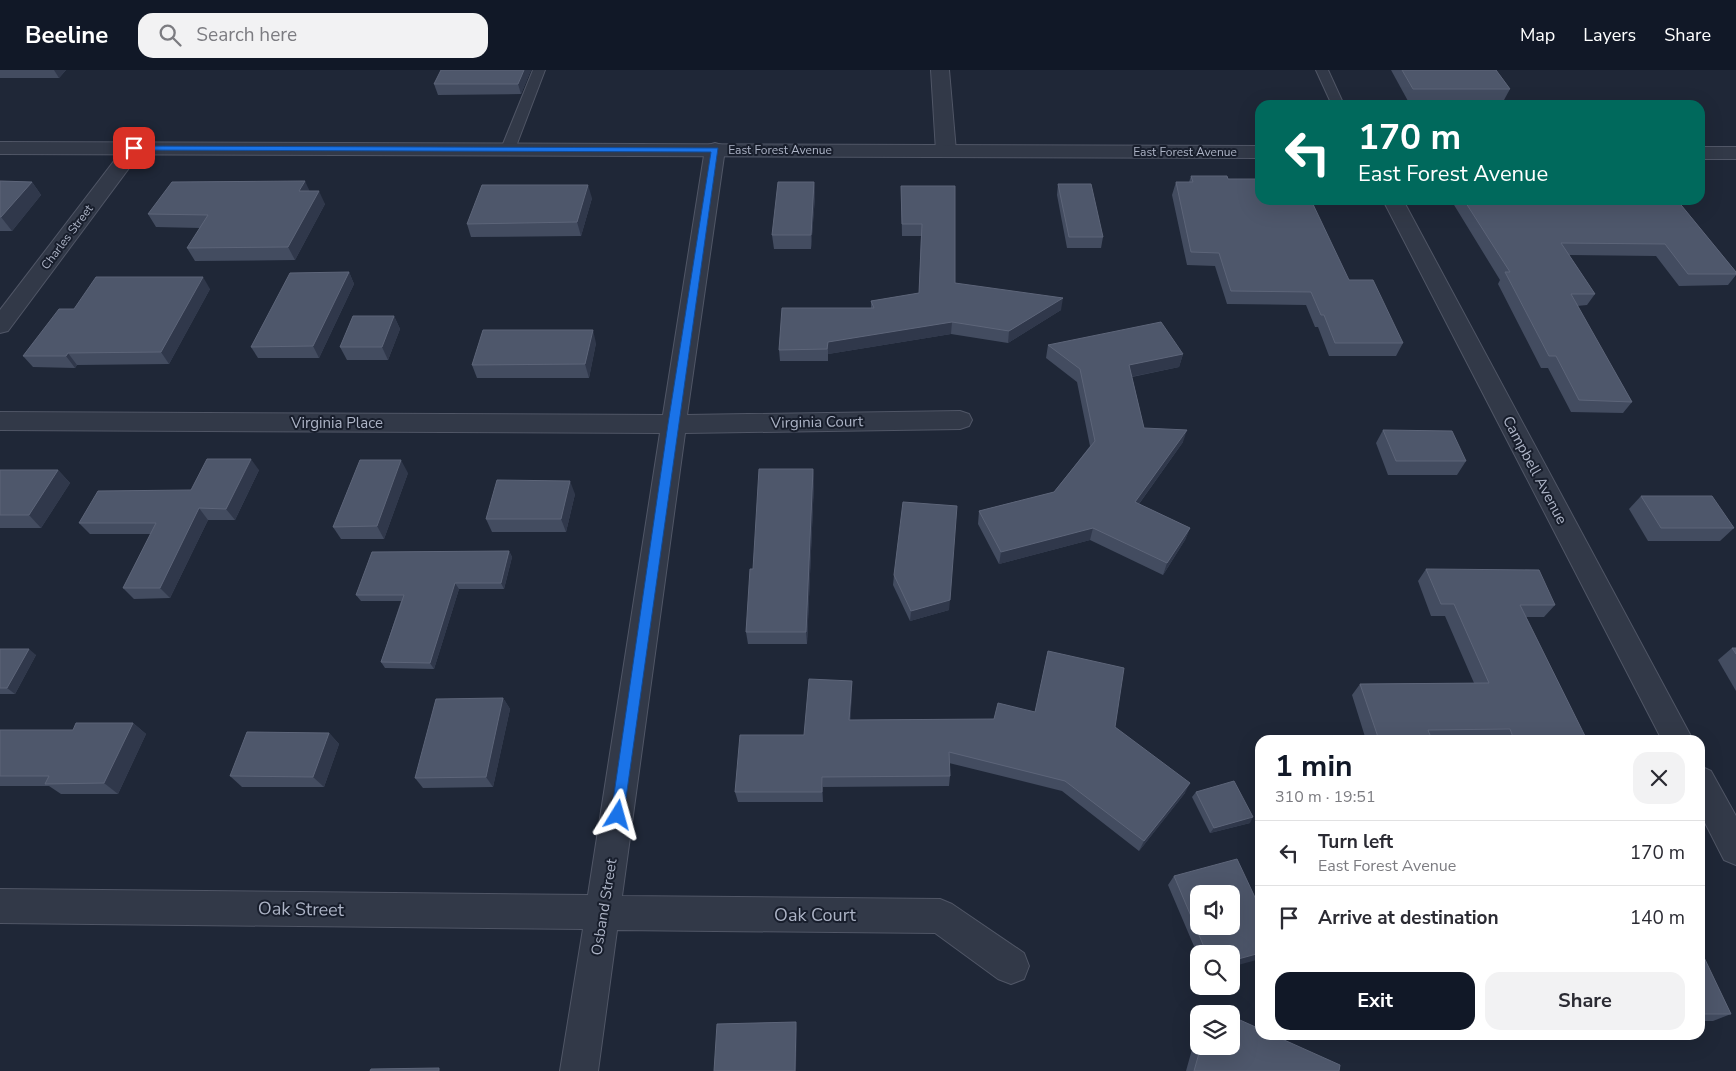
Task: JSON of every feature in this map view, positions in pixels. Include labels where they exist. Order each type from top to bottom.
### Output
[{"type":"street","points":[[940,70],[946,151]]},
{"type":"street","name":"East Forest Avenue","points":[[0,148],[1255,152]]},
{"type":"street","name":"Charles Street","points":[[0,326],[134,148]]},
{"type":"street","name":"Osband Street","points":[[579,1071],[673,424],[715,150]]},
{"type":"street","points":[[1705,153],[1736,153]]},
{"type":"street","name":"Campbell Avenue","points":[[1396,205],[1675,735]]},
{"type":"street","name":"Virginia Court","points":[[673,424],[960,420]]},
{"type":"street","name":"Virginia Place","points":[[0,421],[673,424]]},
{"type":"street","points":[[1705,790],[1736,849]]},
{"type":"street","name":"Oak Street","points":[[0,906],[603,911]]},
{"type":"street","name":"Oak Court","points":[[603,911],[671,914],[940,916],[1011,966]]},
{"type":"lane","points":[[508,149],[539,70]]},
{"type":"lane","points":[[1322,70],[1336,100]]},
{"type":"building","points":[[441,70],[524,70],[518,84],[434,84]]},
{"type":"building","points":[[1402,70],[1496,70],[1510,89],[1413,89]]},
{"type":"building","points":[[1191,176],[1227,176],[1228,179],[1255,179],[1255,205],[1313,205],[1349,280],[1373,280],[1403,343],[1335,343],[1324,315],[1321,315],[1311,292],[1231,291],[1219,253],[1191,252],[1176,182],[1193,182]]},
{"type":"building","points":[[0,181],[32,182],[1,217],[0,217]]},
{"type":"building","points":[[305,181],[299,191],[319,191],[288,247],[187,248],[208,215],[148,214],[172,182]]},
{"type":"building","points":[[778,182],[814,182],[811,235],[772,235]]},
{"type":"building","points":[[1058,184],[1091,184],[1103,237],[1069,237]]},
{"type":"building","points":[[482,185],[588,185],[577,222],[467,224]]},
{"type":"building","points":[[901,186],[955,186],[955,283],[1063,298],[1009,331],[952,322],[828,342],[827,349],[779,350],[782,308],[874,308],[871,301],[919,293],[922,224],[902,224]]},
{"type":"building","points":[[1467,205],[1681,205],[1736,274],[1688,274],[1665,244],[1561,243],[1595,294],[1571,294],[1632,402],[1579,400],[1556,356],[1549,356],[1505,272],[1510,272]]},
{"type":"building","points":[[349,272],[313,346],[251,347],[290,273]]},
{"type":"building","points":[[96,277],[203,277],[161,352],[68,353],[66,356],[23,356],[59,309],[74,309]]},
{"type":"building","points":[[353,316],[394,316],[382,347],[340,347]]},
{"type":"building","points":[[1161,322],[1183,354],[1129,365],[1144,428],[1187,430],[1135,502],[1190,528],[1167,563],[1093,528],[1001,552],[979,511],[1054,492],[1095,441],[1080,369],[1048,345]]},
{"type":"building","points":[[483,330],[593,330],[585,364],[472,365]]},
{"type":"building","points":[[1383,430],[1452,431],[1466,461],[1396,461]]},
{"type":"building","points":[[207,459],[251,459],[226,509],[199,508],[160,588],[123,588],[156,523],[79,523],[98,491],[191,490]]},
{"type":"building","points":[[360,460],[401,460],[377,526],[333,527]]},
{"type":"building","points":[[759,469],[813,469],[806,632],[746,632],[750,569],[753,569]]},
{"type":"building","points":[[0,470],[58,470],[29,515],[0,515]]},
{"type":"building","points":[[497,480],[570,481],[561,519],[486,519]]},
{"type":"building","points":[[1641,496],[1712,496],[1734,528],[1661,528]]},
{"type":"building","points":[[903,502],[957,506],[950,600],[911,611],[894,575]]},
{"type":"building","points":[[509,551],[501,583],[455,583],[430,663],[381,662],[404,595],[356,595],[372,552]]},
{"type":"building","points":[[1426,569],[1539,570],[1555,605],[1520,605],[1585,735],[1512,735],[1510,729],[1428,730],[1430,735],[1377,735],[1360,684],[1489,683],[1454,604],[1441,604]]},
{"type":"building","points":[[0,649],[29,649],[7,688],[0,688]]},
{"type":"building","points":[[1048,651],[1124,668],[1115,727],[1190,783],[1144,841],[1065,781],[949,752],[950,776],[822,777],[822,792],[735,792],[740,735],[804,735],[809,679],[852,681],[849,720],[994,719],[998,703],[1035,712]]},
{"type":"building","points":[[503,698],[486,777],[415,778],[436,699]]},
{"type":"building","points":[[76,723],[133,723],[104,783],[45,784],[49,776],[0,776],[0,730],[73,730]]},
{"type":"building","points":[[247,732],[329,733],[313,777],[230,776]]},
{"type":"building","points":[[1234,781],[1253,817],[1214,828],[1196,792]]},
{"type":"building","points":[[1237,859],[1255,897],[1255,954],[1240,959],[1240,945],[1203,945],[1199,935],[1240,935],[1240,885],[1190,885],[1190,914],[1174,876]]},
{"type":"building","points":[[1705,959],[1731,1014],[1705,1014]]},
{"type":"building","points":[[1240,1020],[1255,1027],[1255,1040],[1284,1040],[1340,1065],[1339,1071],[1194,1071],[1198,1055],[1240,1055]]},
{"type":"building","points":[[796,1022],[795,1071],[714,1071],[717,1024]]},
{"type":"building","points":[[439,1068],[439,1071],[370,1071],[371,1069]]},
{"type":"route","points":[[134,148],[715,150],[673,424],[618,815]]}]
